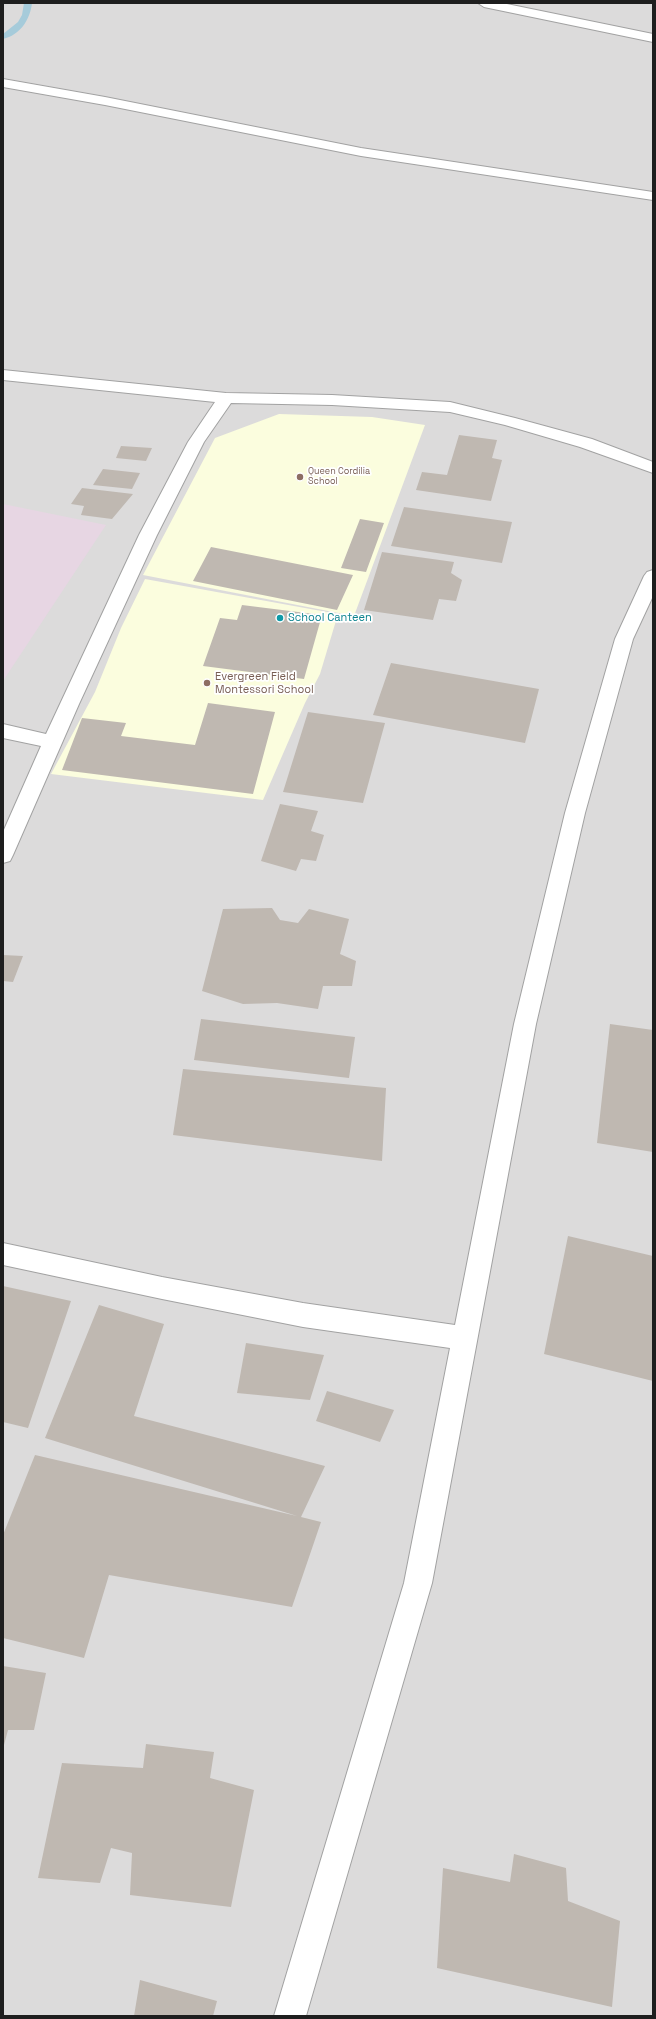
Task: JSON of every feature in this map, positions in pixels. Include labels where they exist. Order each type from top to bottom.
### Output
[{"type":"street","points":[[484,3],[653,38]]},
{"type":"street","points":[[3,83],[105,101],[361,152],[653,196]]},
{"type":"street","points":[[3,375],[226,398],[332,400],[450,407],[509,420],[586,443],[653,468]]},
{"type":"street","points":[[3,855],[78,683],[170,491],[196,442],[226,398]]},
{"type":"street","points":[[290,2016],[418,1583],[525,1024],[575,813],[624,639],[653,576]]},
{"type":"street","points":[[3,731],[53,742]]},
{"type":"street","points":[[3,1254],[162,1288],[303,1314],[464,1338]]},
{"type":"shaded area","points":[[3,3],[653,3],[653,2016],[3,2016]]},
{"type":"shaded area","name":"Queen Cordilia School","points":[[279,414],[372,417],[425,425],[354,616],[143,575],[215,438]]},
{"type":"shaded area","points":[[3,504],[106,525],[3,681]]},
{"type":"shaded area","name":"Evergreen Field Montessori School","points":[[145,579],[338,614],[320,674],[305,703],[263,800],[51,774],[95,692],[121,628]]},
{"type":"building","points":[[459,435],[497,440],[492,458],[502,460],[491,501],[416,490],[422,472],[447,475]]},
{"type":"building","points":[[121,446],[152,448],[146,461],[116,458]]},
{"type":"building","points":[[103,469],[140,473],[132,489],[93,485]]},
{"type":"building","points":[[82,488],[133,494],[112,519],[81,515],[84,506],[71,504]]},
{"type":"building","points":[[404,507],[512,522],[502,563],[391,546]]},
{"type":"building","points":[[360,519],[384,523],[366,572],[341,568]]},
{"type":"building","points":[[211,547],[353,575],[337,610],[193,581]]},
{"type":"building","points":[[382,552],[454,562],[451,573],[462,580],[456,601],[439,599],[433,620],[364,610]]},
{"type":"building","points":[[242,605],[322,615],[304,679],[203,666],[220,618],[237,620]]},
{"type":"building","points":[[391,663],[539,689],[525,743],[373,715]]},
{"type":"building","points":[[208,703],[275,712],[253,794],[62,770],[82,718],[126,723],[121,736],[195,745]]},
{"type":"building","points":[[308,712],[385,723],[363,803],[283,792]]},
{"type":"building","points":[[280,804],[318,811],[311,831],[324,835],[316,861],[301,859],[296,871],[261,861]]},
{"type":"building","points":[[272,908],[280,920],[298,923],[309,909],[349,919],[340,954],[356,961],[352,986],[323,986],[318,1009],[277,1003],[243,1004],[202,991],[223,909]]},
{"type":"building","points":[[3,955],[23,956],[13,982],[3,981]]},
{"type":"building","points":[[201,1019],[355,1037],[349,1078],[194,1060]]},
{"type":"building","points":[[610,1024],[653,1030],[653,1152],[597,1143]]},
{"type":"building","points":[[183,1069],[386,1088],[382,1161],[173,1135]]},
{"type":"building","points":[[568,1236],[653,1256],[653,1381],[544,1354]]},
{"type":"building","points":[[3,1286],[71,1301],[28,1428],[3,1422]]},
{"type":"building","points":[[99,1305],[164,1324],[134,1416],[325,1466],[301,1517],[321,1522],[292,1607],[109,1575],[84,1658],[3,1638],[3,1535],[35,1455],[297,1516],[45,1438]]},
{"type":"building","points":[[246,1343],[324,1355],[310,1400],[237,1393]]},
{"type":"building","points":[[327,1391],[394,1410],[380,1442],[316,1421]]},
{"type":"building","points":[[3,1666],[46,1673],[34,1730],[8,1730],[4,1745]]},
{"type":"building","points":[[146,1744],[214,1752],[210,1778],[254,1790],[231,1907],[130,1895],[132,1853],[111,1848],[100,1883],[38,1878],[62,1763],[143,1768]]},
{"type":"building","points":[[514,1854],[566,1868],[568,1901],[620,1921],[612,2007],[437,1968],[443,1868],[510,1882]]},
{"type":"building","points":[[140,1980],[217,2001],[213,2016],[134,2016]]},
{"type":"waterway","points":[[3,37],[14,31],[24,20],[28,3]]},
{"type":"place","name":"Queen Cordilia School","points":[[300,477]]},
{"type":"place","name":"School Canteen","points":[[280,618]]},
{"type":"place","name":"Evergreen Field Montessori School","points":[[207,683]]}]
